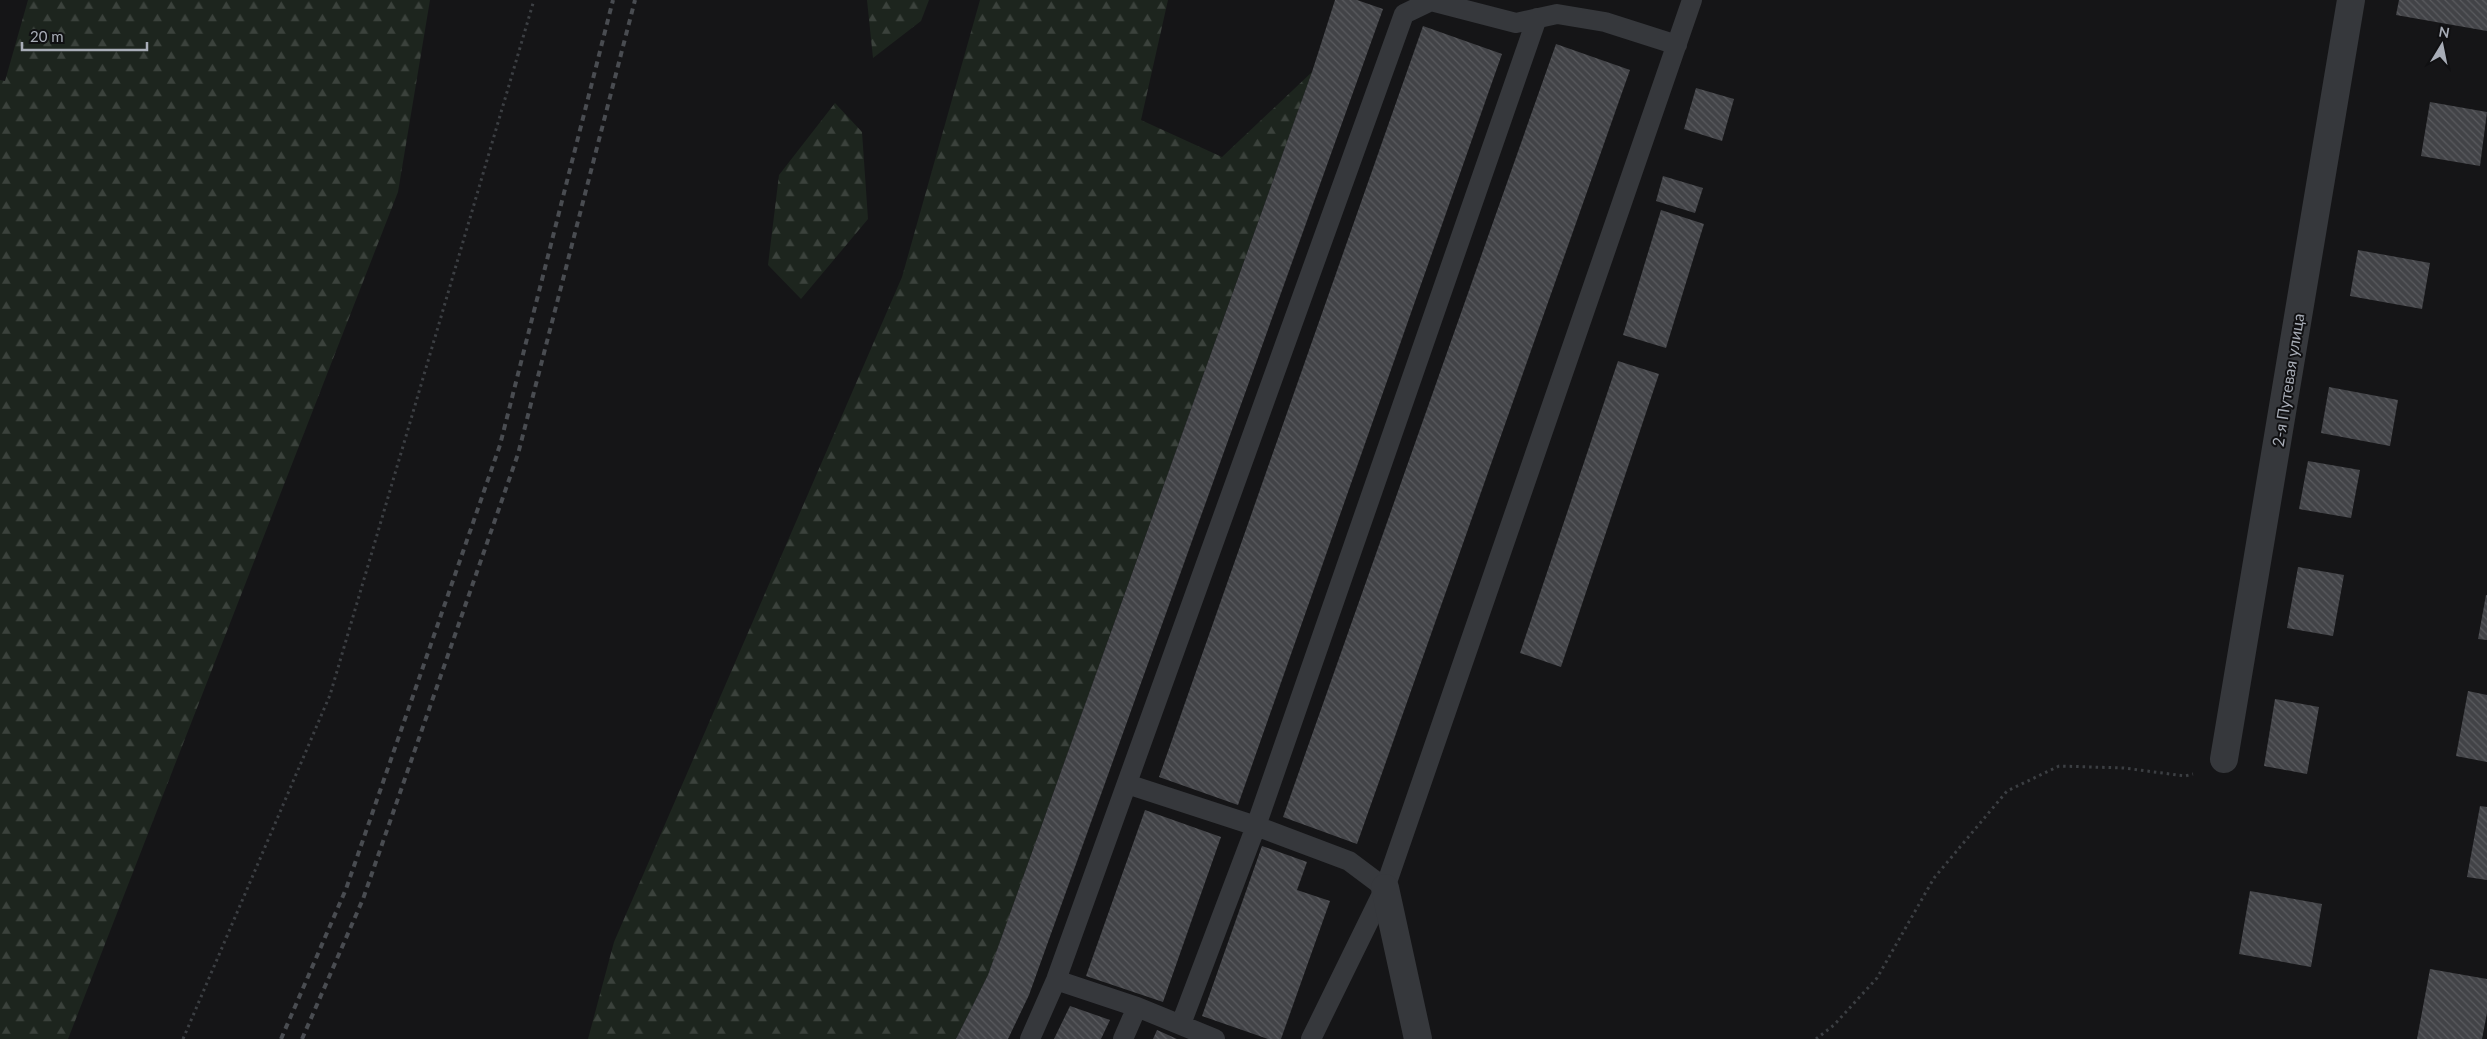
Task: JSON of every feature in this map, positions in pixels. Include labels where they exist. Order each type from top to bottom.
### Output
[{"type":"street","name":"2-я Путевая улица","points":[[2224,759],[2351,0]]},
{"type":"street","points":[[1385,888],[1418,1039]]},
{"type":"lane","points":[[1311,1039],[1385,888],[1692,0]]},
{"type":"lane","points":[[1030,1039],[1056,980],[1404,14],[1431,1],[1516,23],[1557,14],[1605,22],[1677,45]]},
{"type":"lane","points":[[1180,1024],[1256,826],[1537,18]]},
{"type":"lane","points":[[1127,784],[1256,826],[1349,861],[1385,888]]},
{"type":"lane","points":[[1056,980],[1137,1008],[1215,1039]]},
{"type":"lane","points":[[1123,1039],[1137,1008]]},
{"type":"path","points":[[183,1039],[330,695],[534,0]]},
{"type":"path","points":[[1816,1039],[1834,1025],[1877,978],[1934,878],[2006,791],[2059,766],[2124,768],[2185,776],[2206,772],[2224,759]]},
{"type":"green space","points":[[28,0],[430,0],[398,192],[68,1039],[0,1039],[0,80],[5,81]]},
{"type":"green space","points":[[867,0],[929,0],[921,21],[873,58]]},
{"type":"green space","points":[[980,0],[1168,0],[1141,120],[1222,157],[1312,72],[988,975],[956,1039],[588,1039],[614,942],[902,277]]},
{"type":"green space","points":[[835,103],[862,132],[868,219],[801,299],[768,265],[779,175]]},
{"type":"building","points":[[1335,0],[1357,0],[1383,9],[1029,995],[1008,1039],[956,1039],[988,975],[1312,72]]},
{"type":"building","points":[[2399,0],[2487,0],[2487,31],[2396,15]]},
{"type":"building","points":[[1423,26],[1502,54],[1238,805],[1159,777]]},
{"type":"building","points":[[1556,44],[1630,70],[1357,844],[1283,817]]},
{"type":"building","points":[[1696,88],[1734,99],[1722,141],[1684,129]]},
{"type":"building","points":[[2430,102],[2487,112],[2480,166],[2421,156]]},
{"type":"building","points":[[1663,176],[1703,188],[1695,213],[1656,201]]},
{"type":"building","points":[[1661,210],[1704,224],[1666,348],[1623,335]]},
{"type":"building","points":[[2358,250],[2430,263],[2422,309],[2350,296]]},
{"type":"building","points":[[1618,361],[1659,374],[1561,667],[1520,653]]},
{"type":"building","points":[[2329,387],[2398,400],[2390,446],[2321,433]]},
{"type":"building","points":[[2308,461],[2360,470],[2351,518],[2299,509]]},
{"type":"building","points":[[2298,567],[2344,575],[2333,636],[2287,628]]},
{"type":"building","points":[[2487,595],[2487,640],[2478,639]]},
{"type":"building","points":[[2468,691],[2487,695],[2487,762],[2456,756]]},
{"type":"building","points":[[2275,699],[2319,707],[2307,774],[2264,766]]},
{"type":"building","points":[[2480,806],[2487,807],[2487,880],[2467,877]]},
{"type":"building","points":[[1145,810],[1221,837],[1163,1002],[1086,976]]},
{"type":"building","points":[[1262,846],[1307,862],[1297,890],[1330,901],[1281,1039],[1268,1039],[1202,1016]]},
{"type":"building","points":[[2250,891],[2322,904],[2311,967],[2239,954]]},
{"type":"building","points":[[2430,969],[2487,979],[2487,1013],[2482,1039],[2417,1039]]},
{"type":"building","points":[[1070,1006],[1110,1020],[1101,1039],[1054,1039]]},
{"type":"building","points":[[1157,1030],[1177,1039],[1153,1039]]},
{"type":"railway","points":[[281,1039],[346,889],[500,445],[613,0]]},
{"type":"railway","points":[[302,1039],[363,899],[518,454],[635,0]]}]
